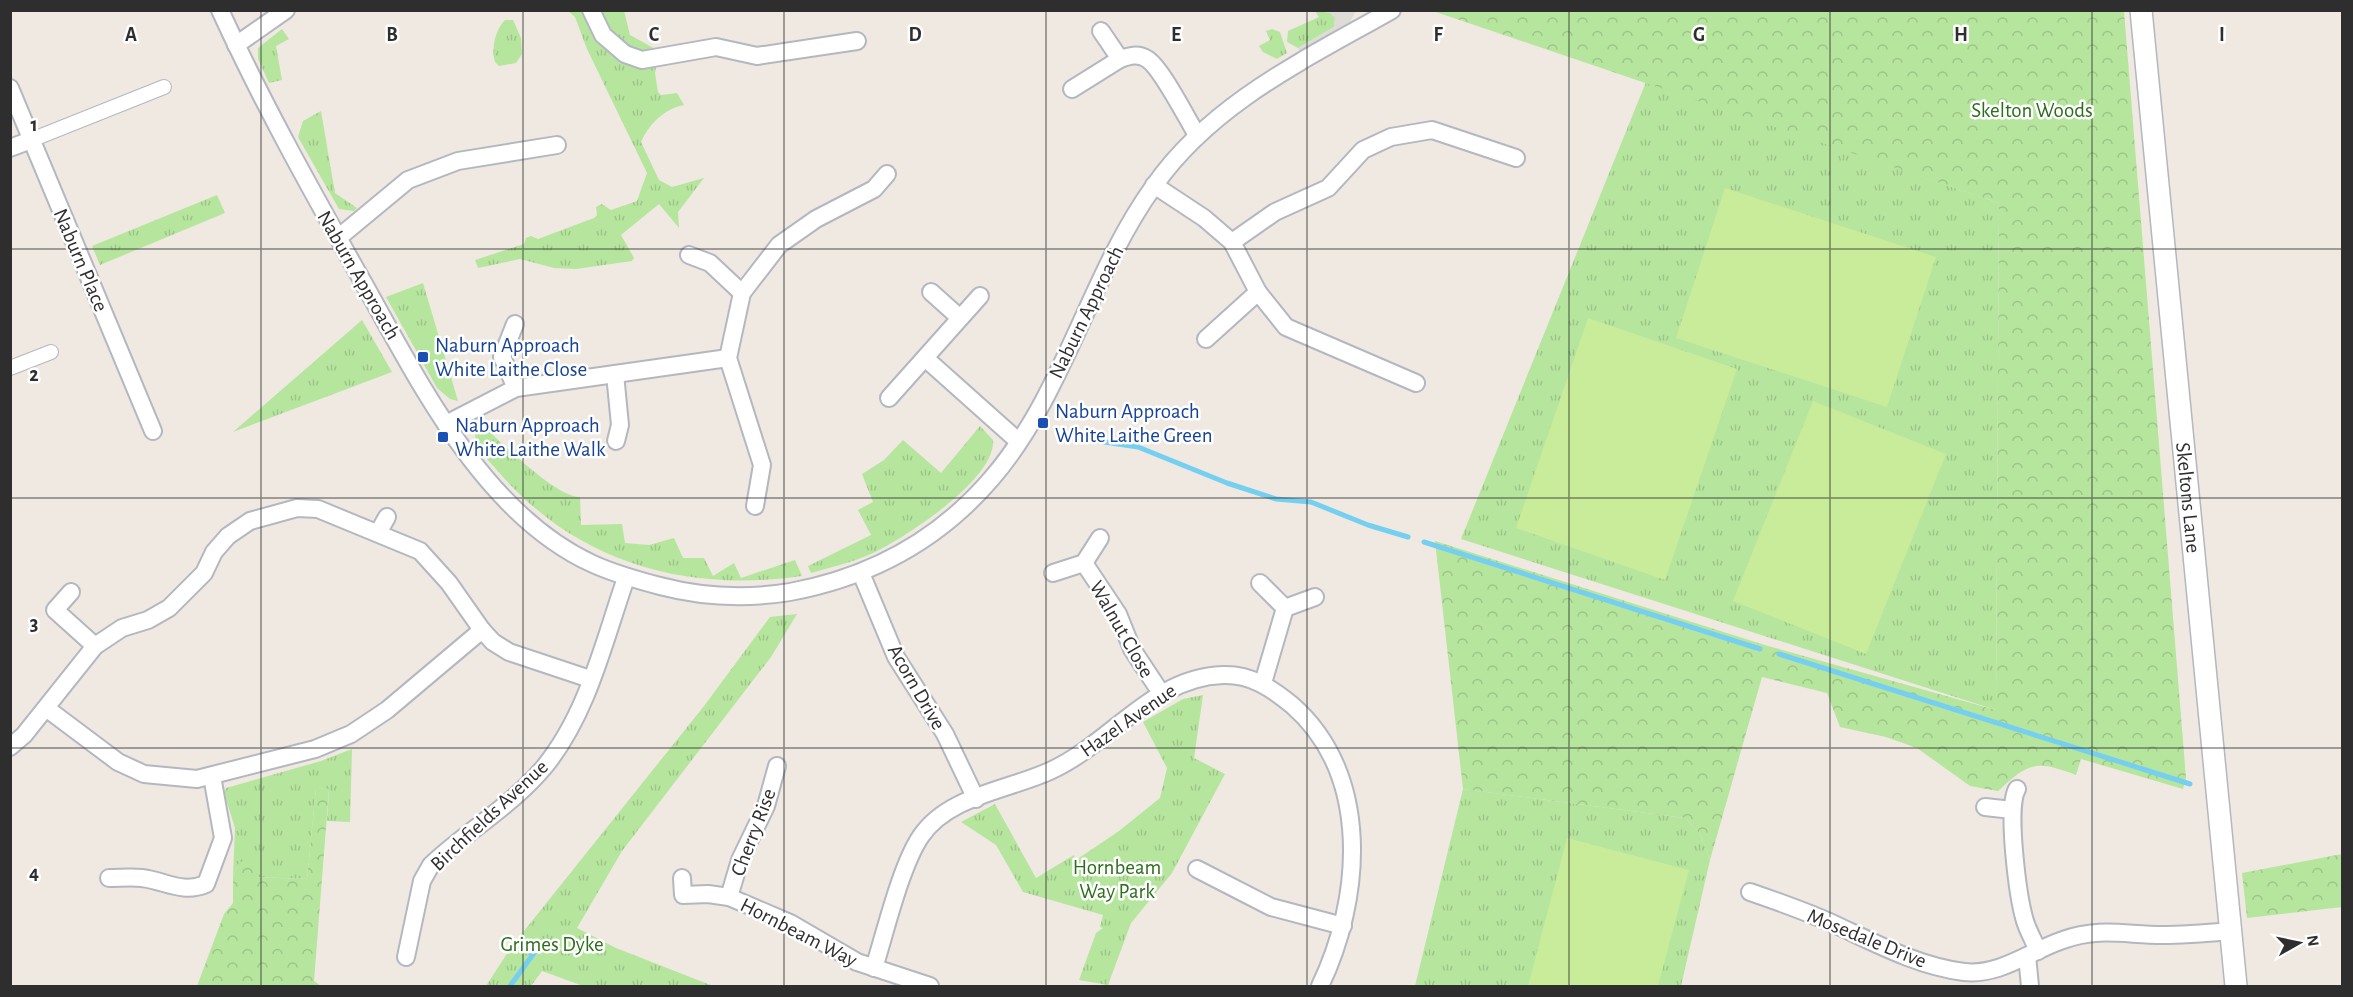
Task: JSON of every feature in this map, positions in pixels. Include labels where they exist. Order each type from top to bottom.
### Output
[{"type":"street","name":"Naburn Approach","points":[[220,10],[270,117],[338,238],[446,424],[484,476],[533,525],[589,563],[627,578],[685,592],[754,597],[811,588],[861,573],[903,555],[960,513],[995,475],[1018,441],[1066,354],[1131,221],[1154,185],[1197,135],[1241,99],[1392,10]]},
{"type":"street","points":[[236,45],[286,10]]},
{"type":"street","points":[[591,10],[603,35],[626,54],[642,60],[716,47],[757,56],[857,41]]},
{"type":"street","name":"Skeltons Lane","points":[[2141,10],[2236,987]]},
{"type":"street","points":[[1101,31],[1120,59]]},
{"type":"street","points":[[1072,89],[1120,59],[1135,55],[1148,59],[1157,69],[1197,135]]},
{"type":"street","points":[[10,148],[164,87]]},
{"type":"street","name":"Naburn Place","points":[[10,88],[153,431]]},
{"type":"street","points":[[1232,242],[1275,212],[1328,188],[1363,150],[1391,137],[1432,130],[1516,158]]},
{"type":"street","points":[[338,238],[408,180],[458,161],[557,145]]},
{"type":"street","points":[[755,506],[762,465],[729,358],[742,293],[779,245],[816,219],[874,189],[887,174]]},
{"type":"street","points":[[1154,185],[1204,218],[1232,242],[1258,292],[1286,327],[1416,382]]},
{"type":"street","points":[[689,255],[710,263],[742,293]]},
{"type":"street","points":[[931,292],[960,318]]},
{"type":"street","points":[[1206,339],[1258,292]]},
{"type":"street","points":[[889,398],[980,296]]},
{"type":"street","points":[[515,324],[502,357],[516,388]]},
{"type":"street","points":[[10,368],[51,352]]},
{"type":"street","points":[[446,424],[516,388],[729,358]]},
{"type":"street","points":[[925,358],[1018,441]]},
{"type":"street","points":[[615,374],[620,425],[616,441]]},
{"type":"street","points":[[10,747],[46,708],[95,646],[122,628],[148,620],[169,608],[204,573],[214,552],[228,536],[250,521],[297,508],[318,509],[420,551],[449,583],[493,642],[509,652],[590,679]]},
{"type":"street","points":[[378,533],[387,517]]},
{"type":"street","name":"Walnut Close","points":[[1053,573],[1084,564],[1100,538]]},
{"type":"street","name":"Walnut Close","points":[[1084,564],[1118,614],[1132,649],[1161,693]]},
{"type":"street","name":"Acorn Drive","points":[[861,573],[896,657],[945,734],[976,799]]},
{"type":"street","name":"Birchfields Avenue","points":[[406,957],[422,881],[430,865],[517,794],[543,767],[567,736],[627,578]]},
{"type":"street","points":[[1260,584],[1285,608]]},
{"type":"street","points":[[71,592],[55,610],[95,646]]},
{"type":"street","points":[[1285,608],[1315,597]]},
{"type":"street","points":[[1263,683],[1285,608]]},
{"type":"street","points":[[46,708],[118,762],[144,774],[197,779],[315,749],[351,734],[387,710],[482,630]]},
{"type":"street","name":"Hazel Avenue","points":[[874,968],[909,859],[920,837],[932,823],[951,810],[1052,771],[1082,754],[1161,693],[1178,683],[1223,675],[1242,676],[1263,683],[1296,709],[1324,745],[1341,780],[1346,799],[1353,870],[1343,926],[1320,987]]},
{"type":"street","name":"Cherry Rise","points":[[729,897],[740,860],[766,806],[777,766]]},
{"type":"street","points":[[109,878],[144,878],[183,889],[195,889],[206,884],[224,838],[212,776]]},
{"type":"street","points":[[2017,789],[2013,796],[2012,810],[2025,922],[2033,953],[2030,987]]},
{"type":"street","points":[[1986,807],[2012,810]]},
{"type":"street","points":[[1197,869],[1271,907],[1343,926]]},
{"type":"street","name":"Hornbeam Way","points":[[682,878],[683,895],[708,894],[729,897],[790,923],[843,955],[930,987]]},
{"type":"street","name":"Mosedale Drive","points":[[1750,892],[1835,924],[1877,946],[1929,964],[1965,972],[1995,970],[2063,940],[2116,930],[2162,935],[2230,931]]},
{"type":"green space","points":[[568,11],[624,11],[630,35],[659,51],[655,73],[658,92],[661,95],[677,93],[684,105],[658,118],[648,129],[641,142],[659,180],[672,187],[704,178],[678,212],[679,228],[659,204],[621,235],[634,258],[632,261],[576,269],[554,268],[520,259],[478,268],[475,260],[524,244],[526,238],[531,236],[538,239],[594,218],[597,215],[596,207],[602,204],[611,210],[637,201],[647,173],[587,49],[575,17]]},
{"type":"green space","points":[[1315,11],[1332,13],[1335,18],[1334,27],[1298,48],[1287,42],[1288,31],[1319,17]]},
{"type":"green space","name":"Skelton Woods","points":[[1433,11],[2124,11],[2186,778],[2183,789],[2081,759],[2076,775],[2051,767],[2034,766],[2018,774],[1998,791],[1970,786],[1917,748],[1886,737],[1840,727],[1827,693],[1762,677],[1710,860],[1700,834],[1685,818],[1463,789],[1435,541],[1768,646],[1996,710],[1999,203]]},
{"type":"green space","points":[[505,20],[513,20],[521,38],[522,54],[516,63],[499,66],[495,62],[494,46],[496,34]]},
{"type":"green space","points":[[282,29],[289,39],[276,46],[282,80],[269,83],[258,59],[258,48]]},
{"type":"green space","points":[[1272,29],[1280,32],[1287,53],[1277,59],[1263,52],[1259,46],[1270,40],[1266,31]]},
{"type":"green space","points":[[1646,82],[1999,203],[1996,710],[1461,539]]},
{"type":"green space","points":[[321,111],[335,193],[357,208],[354,211],[339,209],[298,137],[303,121]]},
{"type":"green space","points":[[1725,188],[1936,257],[1887,407],[1676,338]]},
{"type":"green space","points":[[217,195],[225,213],[100,265],[92,246]]},
{"type":"green space","points":[[423,283],[458,401],[450,399],[437,388],[386,297]]},
{"type":"green space","points":[[1588,318],[1737,369],[1665,580],[1516,528]]},
{"type":"green space","points":[[362,320],[392,372],[233,432]]},
{"type":"green space","points":[[1813,401],[1946,454],[1866,654],[1733,601]]},
{"type":"green space","points":[[478,421],[542,478],[556,488],[580,497],[581,525],[622,524],[625,543],[649,545],[674,538],[683,558],[704,558],[713,576],[734,563],[741,578],[795,560],[802,576],[758,580],[715,580],[674,574],[634,564],[596,548],[560,527],[527,501],[496,469],[482,453],[476,441],[475,428]]},
{"type":"green space","points":[[980,426],[993,440],[990,455],[981,471],[949,503],[912,531],[881,549],[856,560],[811,573],[808,566],[871,535],[858,510],[873,502],[862,474],[884,460],[903,440],[941,473]]},
{"type":"green space","name":"Grimes Dyke","points":[[797,614],[771,657],[622,851],[577,928],[616,948],[713,986],[583,986],[542,971],[531,986],[486,986],[512,946],[704,706],[770,617]]},
{"type":"green space","name":"Hornbeam Way Park","points":[[1203,695],[1194,758],[1225,774],[1172,873],[1131,923],[1108,985],[1079,980],[1096,933],[1103,928],[1100,927],[1103,915],[1023,892],[996,845],[961,822],[995,804],[1036,878],[1074,855],[1076,860],[1119,831],[1160,798],[1167,768],[1143,722],[1183,699]]},
{"type":"green space","points":[[352,749],[350,822],[327,821],[329,790],[316,788],[307,879],[256,877],[238,864],[233,877],[235,828],[224,793],[226,788],[321,761]]},
{"type":"green space","points":[[316,788],[329,789],[314,981],[321,986],[197,986],[224,914],[233,903],[233,877],[238,864],[246,859],[256,861],[256,877],[307,879]]},
{"type":"green space","points":[[1463,789],[1685,818],[1700,834],[1710,860],[1681,986],[1415,986]]},
{"type":"green space","points":[[1567,838],[1689,870],[1658,986],[1528,986]]},
{"type":"green space","points":[[2342,854],[2342,907],[2247,918],[2242,873]]},
{"type":"shaded area","points":[[1328,11],[1356,11],[1347,27],[1302,55],[1298,48],[1334,27],[1335,18]]},
{"type":"waterway","points":[[1078,438],[1138,447],[1227,483],[1276,499],[1311,502],[1368,525],[1408,537]]},
{"type":"waterway","points":[[1424,542],[1760,649]]},
{"type":"waterway","points":[[1779,654],[2190,784]]},
{"type":"waterway","name":"Grimes Dyke","points":[[510,986],[537,949]]},
{"type":"place","name":"Naburn Approach White Laithe Close","points":[[423,357]]},
{"type":"place","name":"Naburn Approach White Laithe Green","points":[[1043,423]]},
{"type":"place","name":"Naburn Approach White Laithe Walk","points":[[443,437]]}]
